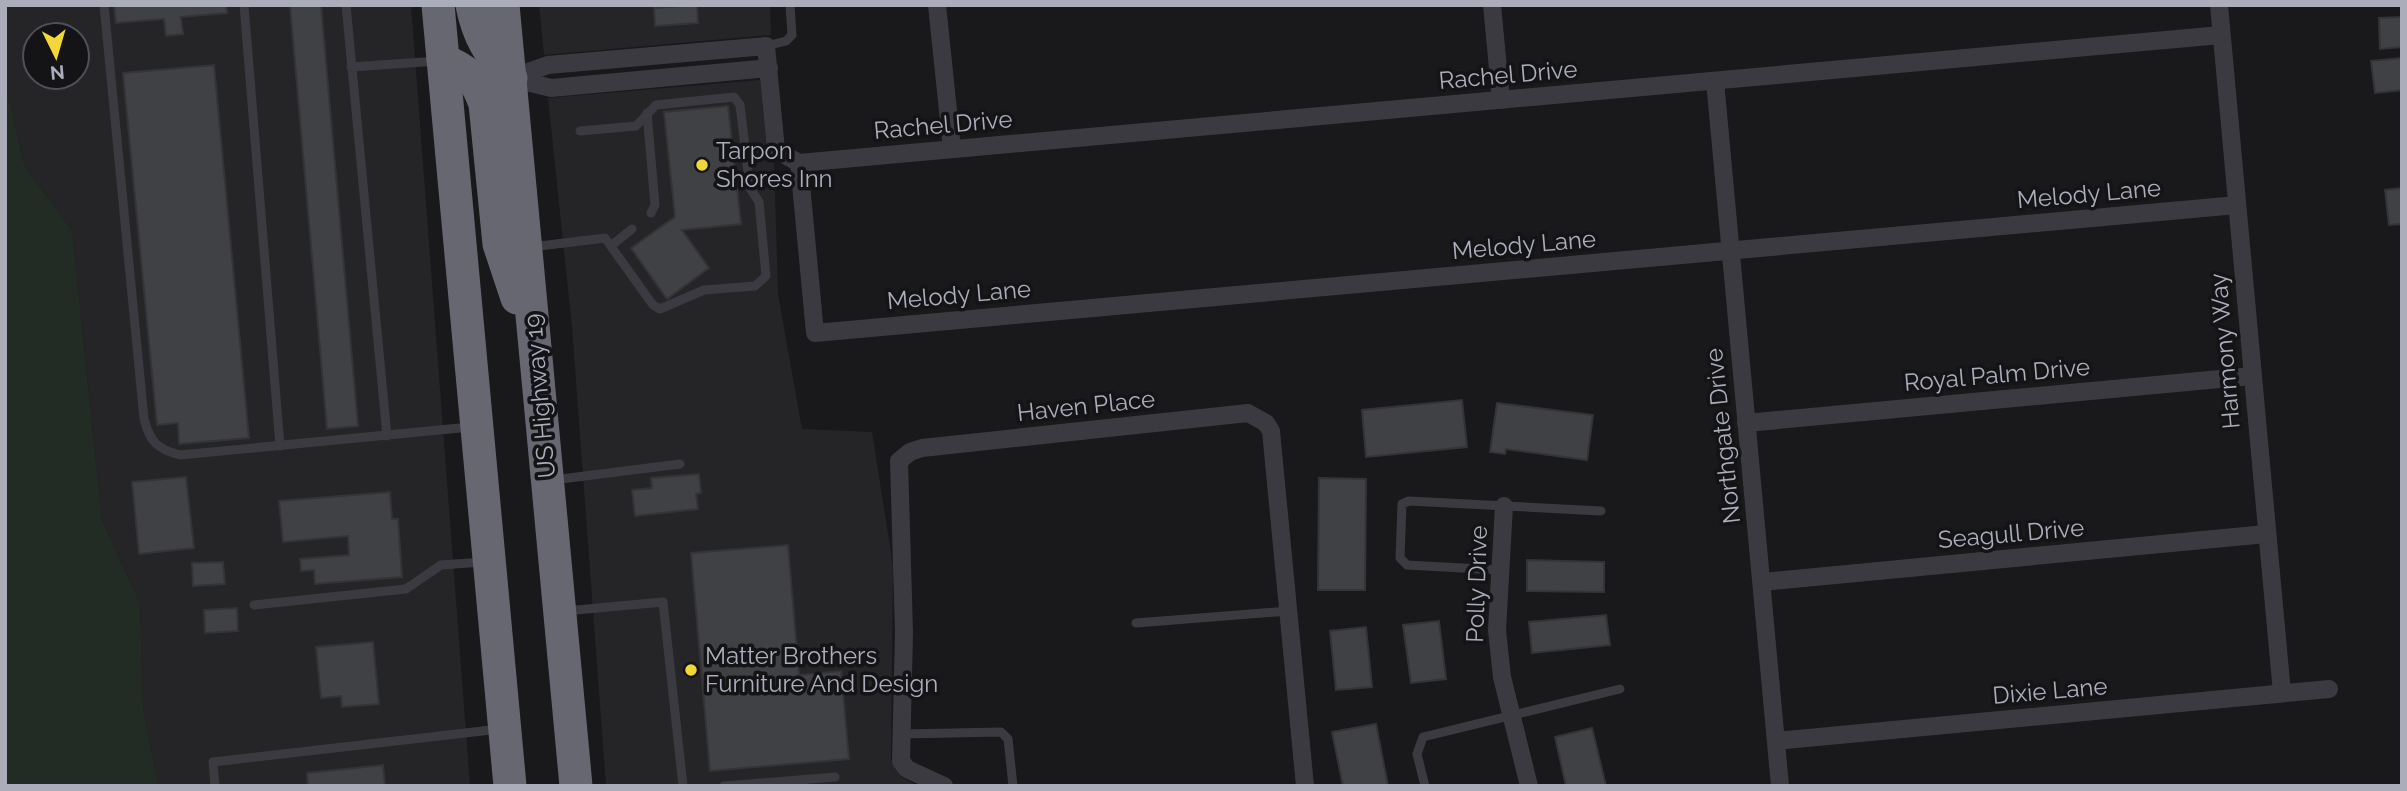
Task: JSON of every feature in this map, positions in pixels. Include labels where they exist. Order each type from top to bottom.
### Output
[{"type":"highway","points":[[438,5],[510,786]]},
{"type":"highway","points":[[472,5],[476,27],[484,45],[510,78]]},
{"type":"highway","name":"US Highway 19","points":[[503,5],[576,786]]},
{"type":"highway","points":[[443,60],[472,76],[485,104],[499,243],[536,354]]},
{"type":"street","points":[[937,5],[952,149]]},
{"type":"street","points":[[1492,5],[1500,100]]},
{"type":"street","name":"Harmony Way","points":[[2219,5],[2282,693]]},
{"type":"street","name":"Rachel Drive","points":[[799,163],[2221,35]]},
{"type":"street","points":[[510,78],[548,65],[766,46],[776,150],[799,163]]},
{"type":"street","points":[[510,78],[551,88],[769,68]]},
{"type":"street","name":"Northgate Drive","points":[[1715,81],[1780,786]]},
{"type":"street","name":"Melody Lane","points":[[799,163],[814,333],[2238,205]]},
{"type":"street","name":"Royal Palm Drive","points":[[1746,423],[2252,376]]},
{"type":"street","name":"Haven Place","points":[[944,786],[904,766],[901,761],[903,534],[898,461],[910,452],[1248,413],[1266,423],[1271,431],[1305,786]]},
{"type":"street","name":"Polly Drive","points":[[1504,506],[1497,630],[1502,677],[1525,785]]},
{"type":"street","name":"Seagull Drive","points":[[1762,582],[2266,534]]},
{"type":"street","name":"Dixie Lane","points":[[1776,741],[2329,689]]},
{"type":"lane","points":[[104,5],[144,419],[148,435],[158,449],[180,455],[475,427]]},
{"type":"lane","points":[[244,5],[279,446]]},
{"type":"lane","points":[[346,5],[387,436]]},
{"type":"lane","points":[[766,46],[786,41],[792,35],[790,5]]},
{"type":"lane","points":[[351,67],[443,60]]},
{"type":"lane","points":[[526,247],[606,238],[653,305],[660,309],[704,290],[755,286],[766,276],[759,202],[750,188],[740,106],[734,97],[656,105],[636,126],[580,131]]},
{"type":"lane","points":[[647,113],[655,205],[651,213]]},
{"type":"lane","points":[[612,245],[632,229]]},
{"type":"lane","points":[[547,480],[680,464]]},
{"type":"lane","points":[[1500,570],[1407,565],[1400,558],[1400,508],[1409,501],[1601,511]]},
{"type":"lane","points":[[254,605],[406,589],[441,565],[488,562]]},
{"type":"lane","points":[[559,612],[663,602],[683,786]]},
{"type":"lane","points":[[1136,623],[1289,611]]},
{"type":"lane","points":[[1425,786],[1417,754],[1423,737],[1620,689]]},
{"type":"lane","points":[[215,786],[213,762],[504,729]]},
{"type":"lane","points":[[902,734],[1000,732],[1008,739],[1013,786]]},
{"type":"lane","points":[[724,786],[835,776]]},
{"type":"shaded area","points":[[5,5],[411,5],[470,786],[158,786],[143,707],[140,603],[102,520],[72,230],[25,167],[5,84]]},
{"type":"shaded area","points":[[539,5],[770,5],[771,35],[544,55]]},
{"type":"shaded area","points":[[760,80],[767,151],[774,161],[778,294],[802,429],[872,432],[893,566],[891,760],[901,777],[918,786],[606,786],[572,327],[548,98]]},
{"type":"shaded area","points":[[5,84],[25,167],[72,230],[102,520],[140,603],[143,707],[158,786],[5,786]]},
{"type":"building","points":[[114,5],[226,5],[227,13],[181,17],[183,34],[166,36],[164,19],[116,23]]},
{"type":"building","points":[[290,5],[321,5],[358,426],[327,429]]},
{"type":"building","points":[[697,5],[698,23],[655,26],[654,8]]},
{"type":"building","points":[[2402,17],[2402,47],[2380,49],[2379,18]]},
{"type":"building","points":[[2402,58],[2402,90],[2375,93],[2371,61]]},
{"type":"building","points":[[214,65],[249,438],[179,444],[178,423],[157,425],[123,73]]},
{"type":"building","name":"Tarpon Shores Inn","points":[[728,106],[741,224],[682,230],[709,268],[667,299],[631,248],[675,217],[664,112]]},
{"type":"building","points":[[2402,188],[2402,224],[2389,225],[2385,190]]},
{"type":"building","points":[[1462,400],[1467,447],[1366,457],[1362,410]]},
{"type":"building","points":[[1497,403],[1593,415],[1587,460],[1506,449],[1505,454],[1490,452]]},
{"type":"building","points":[[699,474],[701,493],[696,494],[698,509],[635,516],[632,490],[652,488],[651,478]]},
{"type":"building","points":[[186,477],[194,548],[139,554],[132,482]]},
{"type":"building","points":[[1319,478],[1366,479],[1365,590],[1318,590]]},
{"type":"building","points":[[390,492],[392,519],[398,519],[402,577],[315,584],[314,570],[301,571],[300,559],[349,555],[348,536],[283,542],[279,501]]},
{"type":"building","points":[[788,545],[799,675],[841,671],[849,759],[710,771],[691,553]]},
{"type":"building","points":[[1527,560],[1604,562],[1604,592],[1527,591]]},
{"type":"building","points":[[223,562],[225,584],[193,586],[192,563]]},
{"type":"building","points":[[237,608],[238,631],[205,633],[204,610]]},
{"type":"building","points":[[1606,615],[1610,645],[1532,653],[1529,622]]},
{"type":"building","points":[[1439,621],[1446,679],[1411,683],[1403,625]]},
{"type":"building","points":[[1366,627],[1372,687],[1336,690],[1330,631]]},
{"type":"building","points":[[373,642],[379,704],[342,707],[341,696],[321,698],[316,647]]},
{"type":"building","points":[[1376,724],[1388,786],[1343,786],[1332,732]]},
{"type":"building","points":[[1592,728],[1606,786],[1566,786],[1555,737]]},
{"type":"building","points":[[383,765],[385,786],[308,786],[307,773]]},
{"type":"place","name":"Tarpon Shores Inn","points":[[702,165]]},
{"type":"place","name":"Matter Brothers Furniture And Design","points":[[691,670]]}]
